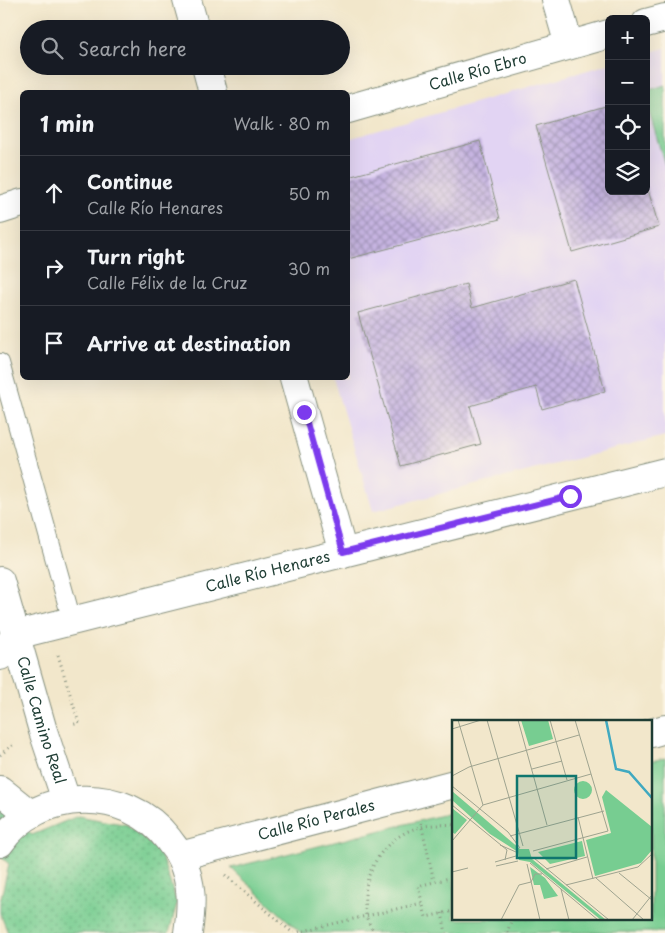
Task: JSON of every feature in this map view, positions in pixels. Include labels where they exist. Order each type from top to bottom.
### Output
[{"type":"street","points":[[187,0],[193,20]]},
{"type":"street","points":[[556,0],[569,45]]},
{"type":"street","points":[[650,22],[665,18]]},
{"type":"street","name":"Calle Río Ebro","points":[[350,109],[605,35]]},
{"type":"street","points":[[208,75],[212,90]]},
{"type":"street","points":[[0,210],[20,204]]},
{"type":"street","points":[[295,380],[343,552]]},
{"type":"street","name":"Calle Río Henares","points":[[8,645],[72,620],[665,472]]},
{"type":"street","name":"Calle Camino Real","points":[[1,588],[8,645],[43,731],[66,800]]},
{"type":"street","points":[[652,733],[665,729]]},
{"type":"street","name":"Calle Río Perales","points":[[180,856],[452,785]]},
{"type":"street","points":[[0,790],[30,814]]},
{"type":"street","points":[[0,843],[6,834],[30,814],[47,805],[66,800],[100,800],[133,809],[160,829],[180,856],[189,881],[192,907],[188,933]]},
{"type":"lane","points":[[0,364],[72,620]]},
{"type":"path","points":[[374,933],[366,916],[366,886],[376,860],[395,838],[421,826],[452,825]]},
{"type":"path","points":[[227,844],[230,860],[224,873],[294,933],[422,903]]},
{"type":"path","points":[[452,877],[418,886],[426,917],[452,911]]},
{"type":"path","points":[[442,914],[446,933]]},
{"type":"path","points":[[507,933],[512,920]]},
{"type":"shaded area","points":[[665,48],[665,436],[373,511],[334,380],[350,380],[350,138],[605,65],[605,195],[650,195],[650,52]]},
{"type":"green space","points":[[665,85],[665,165],[650,115],[650,90]]},
{"type":"green space","points":[[665,758],[665,932],[301,933],[231,868],[452,813],[452,920],[652,920],[652,761]]},
{"type":"green space","points":[[0,809],[32,835],[78,816],[128,825],[160,853],[177,903],[169,933],[8,933],[0,913],[0,902],[9,864],[0,856]]},
{"type":"building","points":[[605,106],[605,195],[650,195],[659,227],[572,252],[536,126]]},
{"type":"building","points":[[480,141],[500,219],[350,258],[350,176]]},
{"type":"building","points":[[574,279],[605,391],[542,409],[536,387],[470,406],[481,444],[401,466],[358,313],[466,284],[472,308]]},
{"type":"route","points":[[304,412],[343,552],[570,496]]}]
